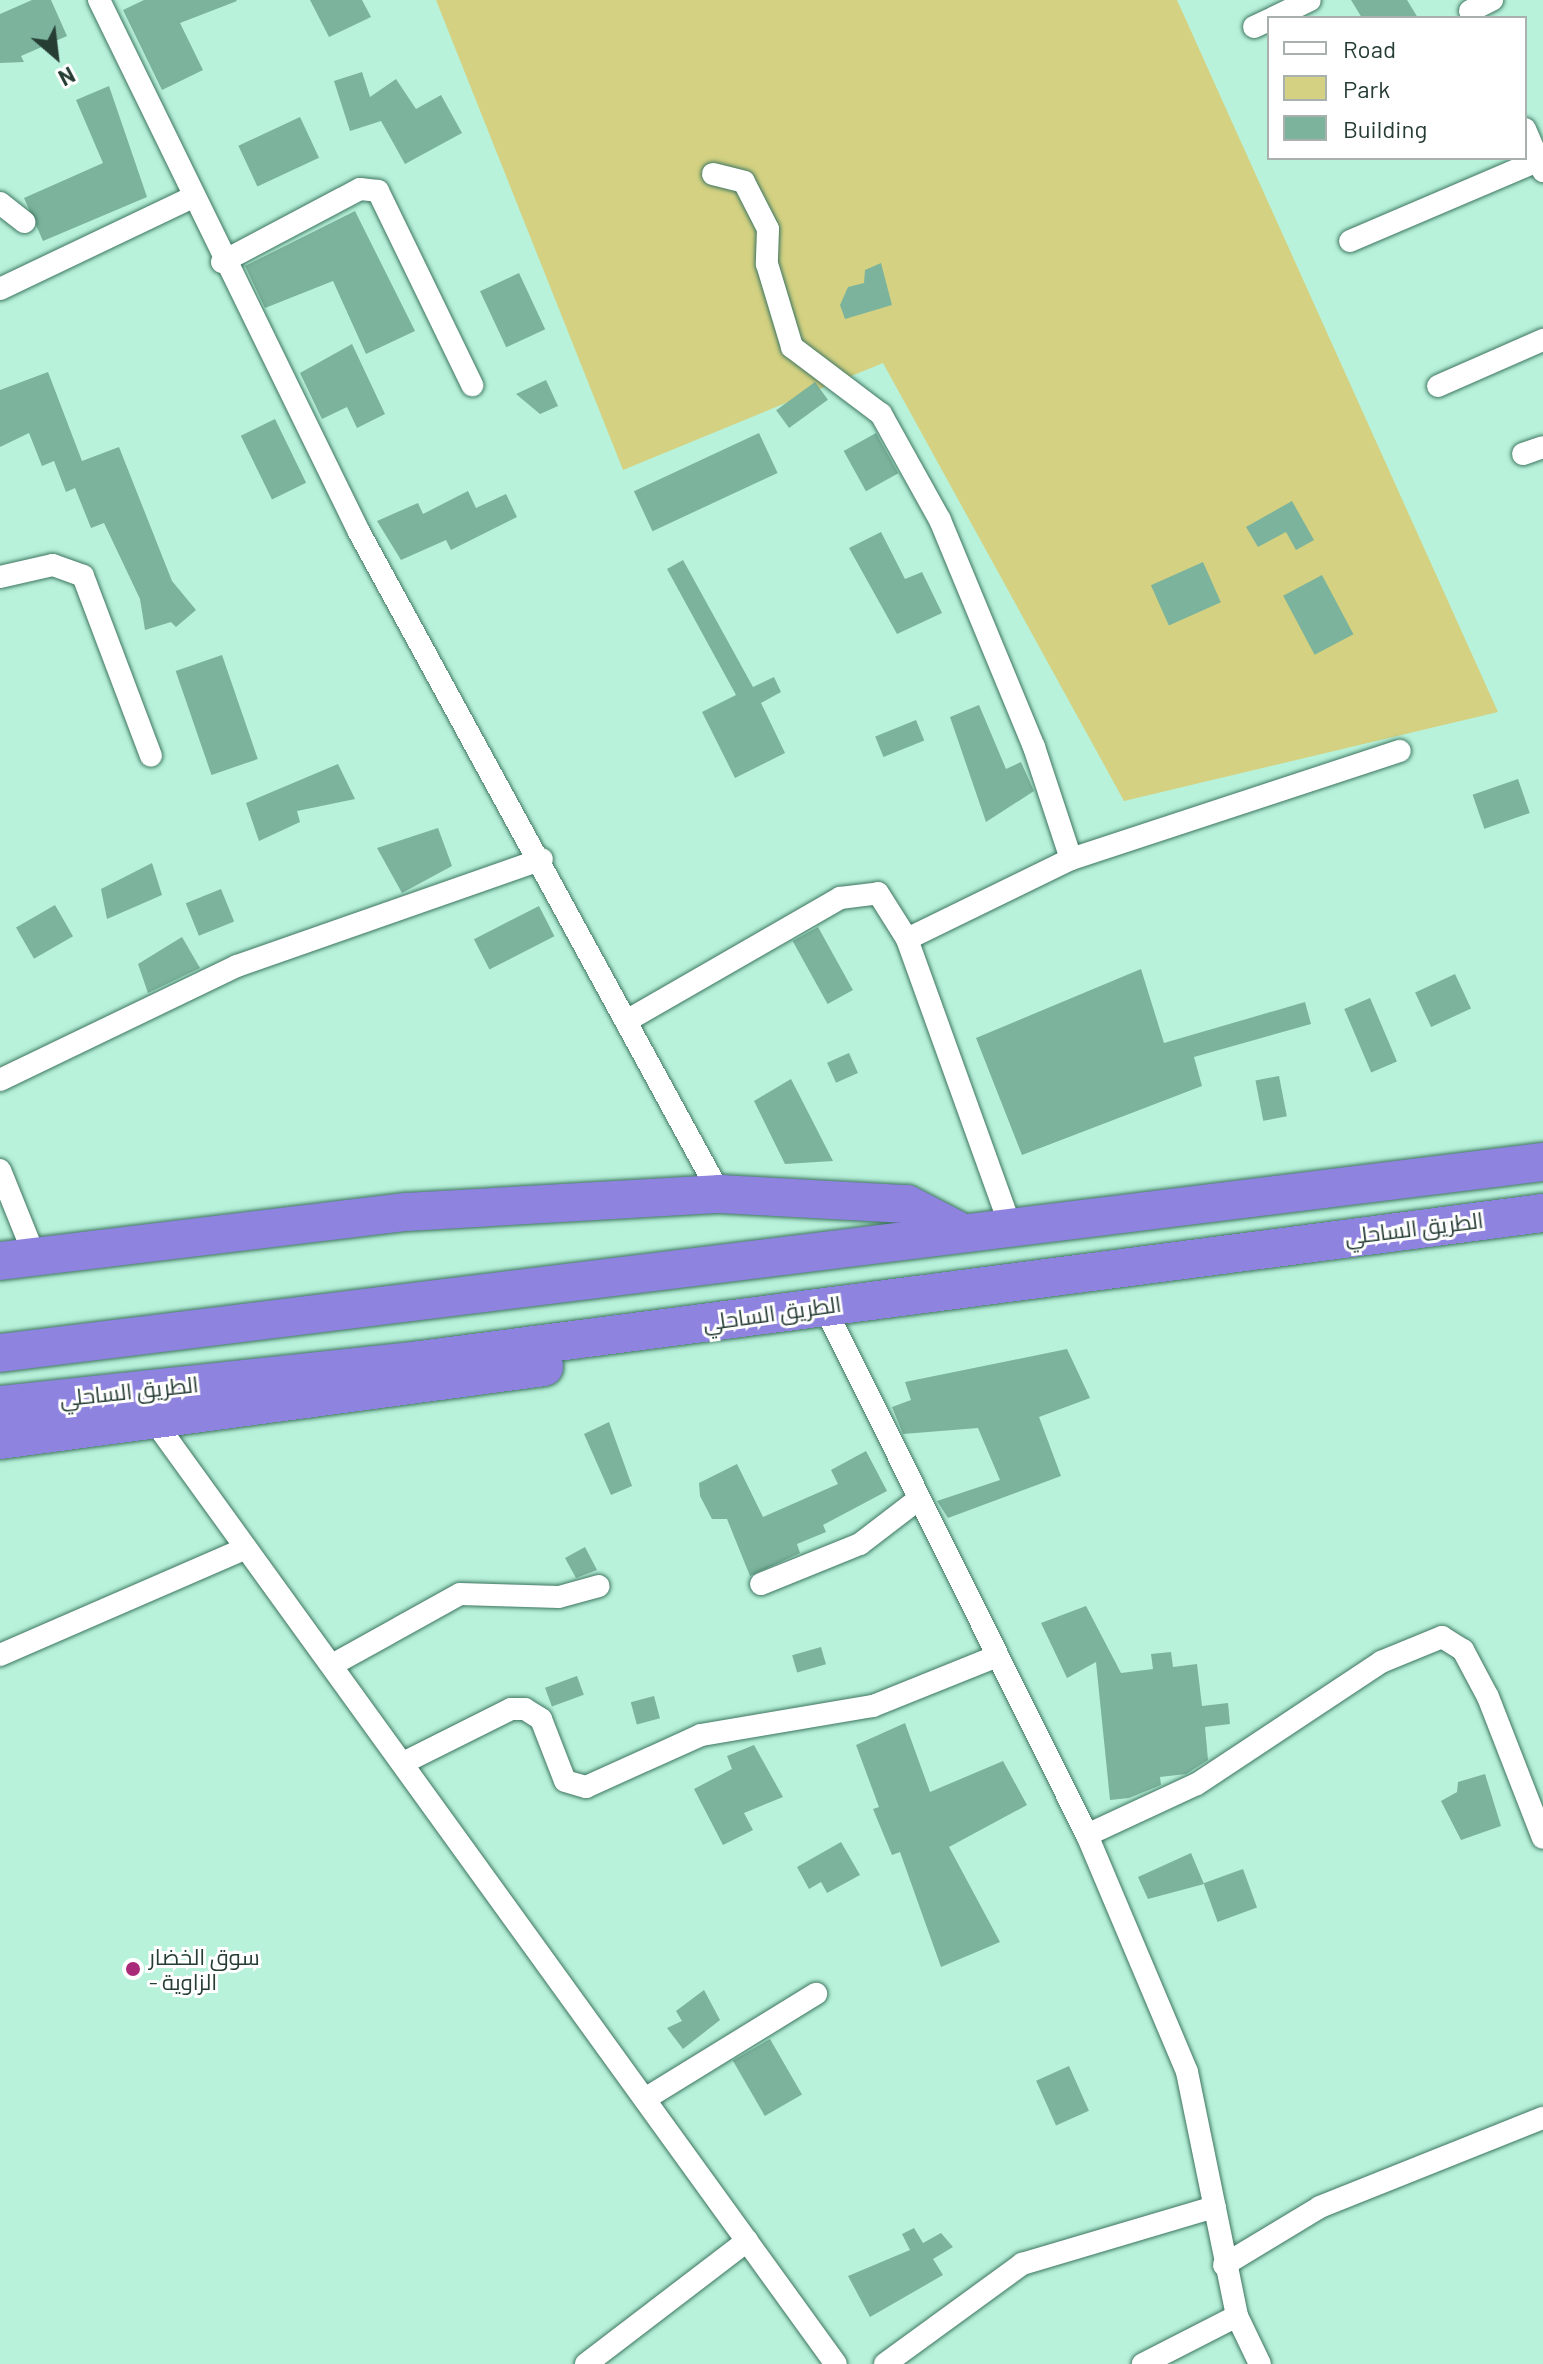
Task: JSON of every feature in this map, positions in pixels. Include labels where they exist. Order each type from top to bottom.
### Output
[{"type":"highway","points":[[0,1353],[410,1306],[1009,1223],[1543,1162]]},
{"type":"highway","points":[[18,1259],[406,1212],[720,1194],[907,1204],[957,1230]]},
{"type":"highway","name":"الطريق الساحلي","points":[[0,1405],[420,1360],[1543,1213]]},
{"type":"highway","points":[[0,1440],[480,1379],[665,1327]]},
{"type":"street","points":[[1277,16],[1310,0]]},
{"type":"street","points":[[1470,10],[1492,0]]},
{"type":"street","points":[[102,1],[222,262],[359,532],[542,859],[720,1194]]},
{"type":"street","points":[[1350,241],[1541,166],[1527,134]]},
{"type":"street","points":[[713,174],[744,182],[768,229],[779,323],[792,347],[881,414],[940,520],[1034,747],[1071,859]]},
{"type":"street","points":[[222,262],[360,189],[378,191],[472,385]]},
{"type":"street","points":[[0,289],[193,197]]},
{"type":"street","points":[[0,203],[24,222]]},
{"type":"street","points":[[1438,386],[1543,340]]},
{"type":"street","points":[[0,577],[53,565],[83,576],[151,756]]},
{"type":"street","points":[[907,939],[1071,859],[1400,751]]},
{"type":"street","points":[[0,1080],[237,966],[542,859]]},
{"type":"street","points":[[628,1020],[849,896],[878,893],[907,939],[1009,1223]]},
{"type":"street","points":[[0,1170],[18,1259]]},
{"type":"street","points":[[824,1306],[915,1502],[1087,1835],[1187,2072],[1224,2265],[1237,2316],[1260,2364]]},
{"type":"street","points":[[155,1422],[244,1549],[407,1761],[836,2364]]},
{"type":"street","points":[[761,1584],[860,1544],[915,1502]]},
{"type":"street","points":[[0,1655],[244,1549]]},
{"type":"street","points":[[332,1665],[460,1594],[559,1597],[599,1586]]},
{"type":"street","points":[[1087,1835],[1197,1784],[1381,1662],[1442,1637],[1463,1650],[1488,1697],[1543,1838]]},
{"type":"street","points":[[407,1761],[511,1709],[525,1709],[541,1719],[565,1781],[586,1787],[701,1735],[873,1706],[995,1657]]},
{"type":"street","points":[[645,2099],[816,1994]]},
{"type":"street","points":[[1224,2265],[1320,2207],[1543,2118]]},
{"type":"street","points":[[885,2364],[1022,2264],[1215,2207]]},
{"type":"street","points":[[586,2364],[747,2241]]},
{"type":"street","points":[[1143,2364],[1237,2316]]},
{"type":"green space","points":[[436,0],[1177,0],[1498,712],[1124,801],[883,363],[623,470]]},
{"type":"building","points":[[32,0],[51,0],[67,36],[21,56],[24,62],[0,63],[0,14]]},
{"type":"building","points":[[144,0],[237,1],[180,23],[203,70],[162,90],[123,10]]},
{"type":"building","points":[[310,0],[362,0],[371,17],[329,37]]},
{"type":"building","points":[[1351,0],[1407,0],[1417,16],[1361,16]]},
{"type":"building","points":[[362,72],[370,97],[396,79],[416,109],[441,95],[462,133],[405,164],[381,121],[350,131],[334,81]]},
{"type":"building","points":[[109,86],[147,197],[43,241],[24,198],[103,163],[76,100]]},
{"type":"building","points":[[300,117],[319,158],[257,187],[238,146]]},
{"type":"building","points":[[355,211],[415,331],[366,354],[333,281],[265,308],[245,266]]},
{"type":"building","points":[[881,263],[892,305],[845,319],[840,305],[848,287],[864,283],[865,270]]},
{"type":"building","points":[[519,273],[545,329],[506,347],[480,291]]},
{"type":"building","points":[[352,344],[385,414],[357,428],[347,407],[322,419],[300,373]]},
{"type":"building","points":[[48,372],[82,461],[119,447],[172,581],[196,610],[176,627],[171,622],[145,630],[140,599],[104,523],[91,528],[75,488],[66,492],[54,461],[42,466],[29,433],[0,447],[0,390]]},
{"type":"building","points":[[546,380],[558,406],[540,414],[516,394]]},
{"type":"building","points":[[815,382],[828,400],[789,428],[776,410]]},
{"type":"building","points":[[275,419],[306,483],[272,499],[241,436]]},
{"type":"building","points":[[759,433],[778,473],[653,531],[634,491]]},
{"type":"building","points":[[876,433],[898,473],[866,491],[844,451]]},
{"type":"building","points":[[468,491],[476,508],[506,494],[517,517],[451,550],[446,540],[401,560],[377,521],[418,503],[423,514]]},
{"type":"building","points":[[1292,501],[1314,540],[1296,550],[1286,532],[1258,547],[1246,527]]},
{"type":"building","points":[[881,532],[905,579],[922,572],[942,613],[897,634],[849,548]]},
{"type":"building","points":[[683,560],[753,687],[774,677],[781,692],[761,703],[785,753],[735,778],[702,712],[736,695],[667,569]]},
{"type":"building","points":[[1203,562],[1221,602],[1169,625],[1151,585]]},
{"type":"building","points":[[1322,575],[1353,634],[1315,655],[1283,596]]},
{"type":"building","points":[[222,655],[258,759],[211,775],[176,671]]},
{"type":"building","points":[[979,705],[1006,769],[1021,762],[1034,791],[986,822],[950,717]]},
{"type":"building","points":[[916,720],[924,740],[883,757],[875,736]]},
{"type":"building","points":[[338,764],[355,799],[297,811],[300,822],[259,841],[246,803]]},
{"type":"building","points":[[1518,779],[1530,813],[1484,829],[1473,795]]},
{"type":"building","points":[[438,828],[452,866],[402,893],[377,848]]},
{"type":"building","points":[[152,863],[162,895],[107,919],[101,889]]},
{"type":"building","points":[[221,889],[234,921],[199,936],[186,903]]},
{"type":"building","points":[[55,905],[73,936],[34,959],[16,928]]},
{"type":"building","points":[[539,906],[554,936],[489,969],[474,939]]},
{"type":"building","points":[[818,927],[853,990],[828,1004],[793,941]]},
{"type":"building","points":[[182,937],[200,968],[148,993],[138,964]]},
{"type":"building","points":[[1141,969],[1164,1043],[1305,1002],[1311,1024],[1194,1057],[1202,1086],[1022,1155],[976,1038]]},
{"type":"building","points":[[1455,974],[1471,1008],[1431,1027],[1415,993]]},
{"type":"building","points":[[1370,998],[1397,1062],[1371,1072],[1344,1009]]},
{"type":"building","points":[[849,1053],[858,1073],[836,1083],[827,1063]]},
{"type":"building","points":[[1279,1076],[1287,1116],[1263,1121],[1255,1081]]},
{"type":"building","points":[[791,1079],[833,1161],[785,1164],[754,1101]]},
{"type":"building","points":[[1067,1349],[1090,1398],[1039,1417],[1061,1476],[948,1518],[937,1501],[1000,1480],[978,1428],[903,1434],[892,1407],[911,1400],[905,1382]]},
{"type":"building","points":[[609,1422],[632,1486],[611,1495],[584,1434]]},
{"type":"building","points":[[866,1451],[887,1491],[823,1525],[826,1532],[797,1544],[800,1553],[750,1576],[727,1519],[712,1519],[700,1496],[699,1483],[737,1464],[763,1517],[838,1484],[831,1470]]},
{"type":"building","points":[[585,1547],[597,1570],[576,1578],[565,1558]]},
{"type":"building","points":[[1086,1606],[1121,1673],[1153,1669],[1151,1654],[1171,1652],[1173,1667],[1197,1664],[1202,1706],[1228,1703],[1230,1724],[1205,1727],[1208,1760],[1186,1774],[1160,1777],[1161,1785],[1129,1798],[1110,1800],[1096,1662],[1067,1678],[1041,1623]]},
{"type":"building","points":[[821,1647],[826,1664],[797,1673],[792,1655]]},
{"type":"building","points":[[577,1676],[584,1695],[552,1706],[545,1688]]},
{"type":"building","points":[[654,1696],[660,1718],[637,1724],[631,1702]]},
{"type":"building","points":[[905,1723],[930,1792],[1003,1761],[1027,1805],[949,1847],[1000,1942],[941,1967],[900,1852],[892,1855],[873,1809],[879,1807],[856,1745]]},
{"type":"building","points":[[754,1745],[783,1797],[744,1813],[753,1830],[723,1845],[694,1789],[732,1769],[727,1756]]},
{"type":"building","points":[[1485,1774],[1501,1826],[1461,1840],[1441,1801],[1457,1792],[1458,1782]]},
{"type":"building","points":[[841,1842],[860,1875],[827,1893],[821,1882],[809,1889],[797,1867]]},
{"type":"building","points":[[1191,1853],[1204,1884],[1148,1899],[1138,1877]]},
{"type":"building","points":[[1243,1869],[1257,1908],[1218,1922],[1204,1883]]},
{"type":"building","points":[[704,1990],[720,2020],[683,2049],[667,2028],[682,2021],[676,2011]]},
{"type":"building","points":[[770,2039],[802,2094],[765,2116],[733,2060]]},
{"type":"building","points":[[1069,2066],[1089,2111],[1056,2125],[1036,2081]]},
{"type":"building","points":[[914,2228],[923,2243],[941,2233],[953,2247],[933,2259],[943,2275],[870,2317],[848,2276],[910,2250],[902,2234]]},
{"type":"place","name":"سوق الخضار - الزاوية","points":[[133,1969]]}]
